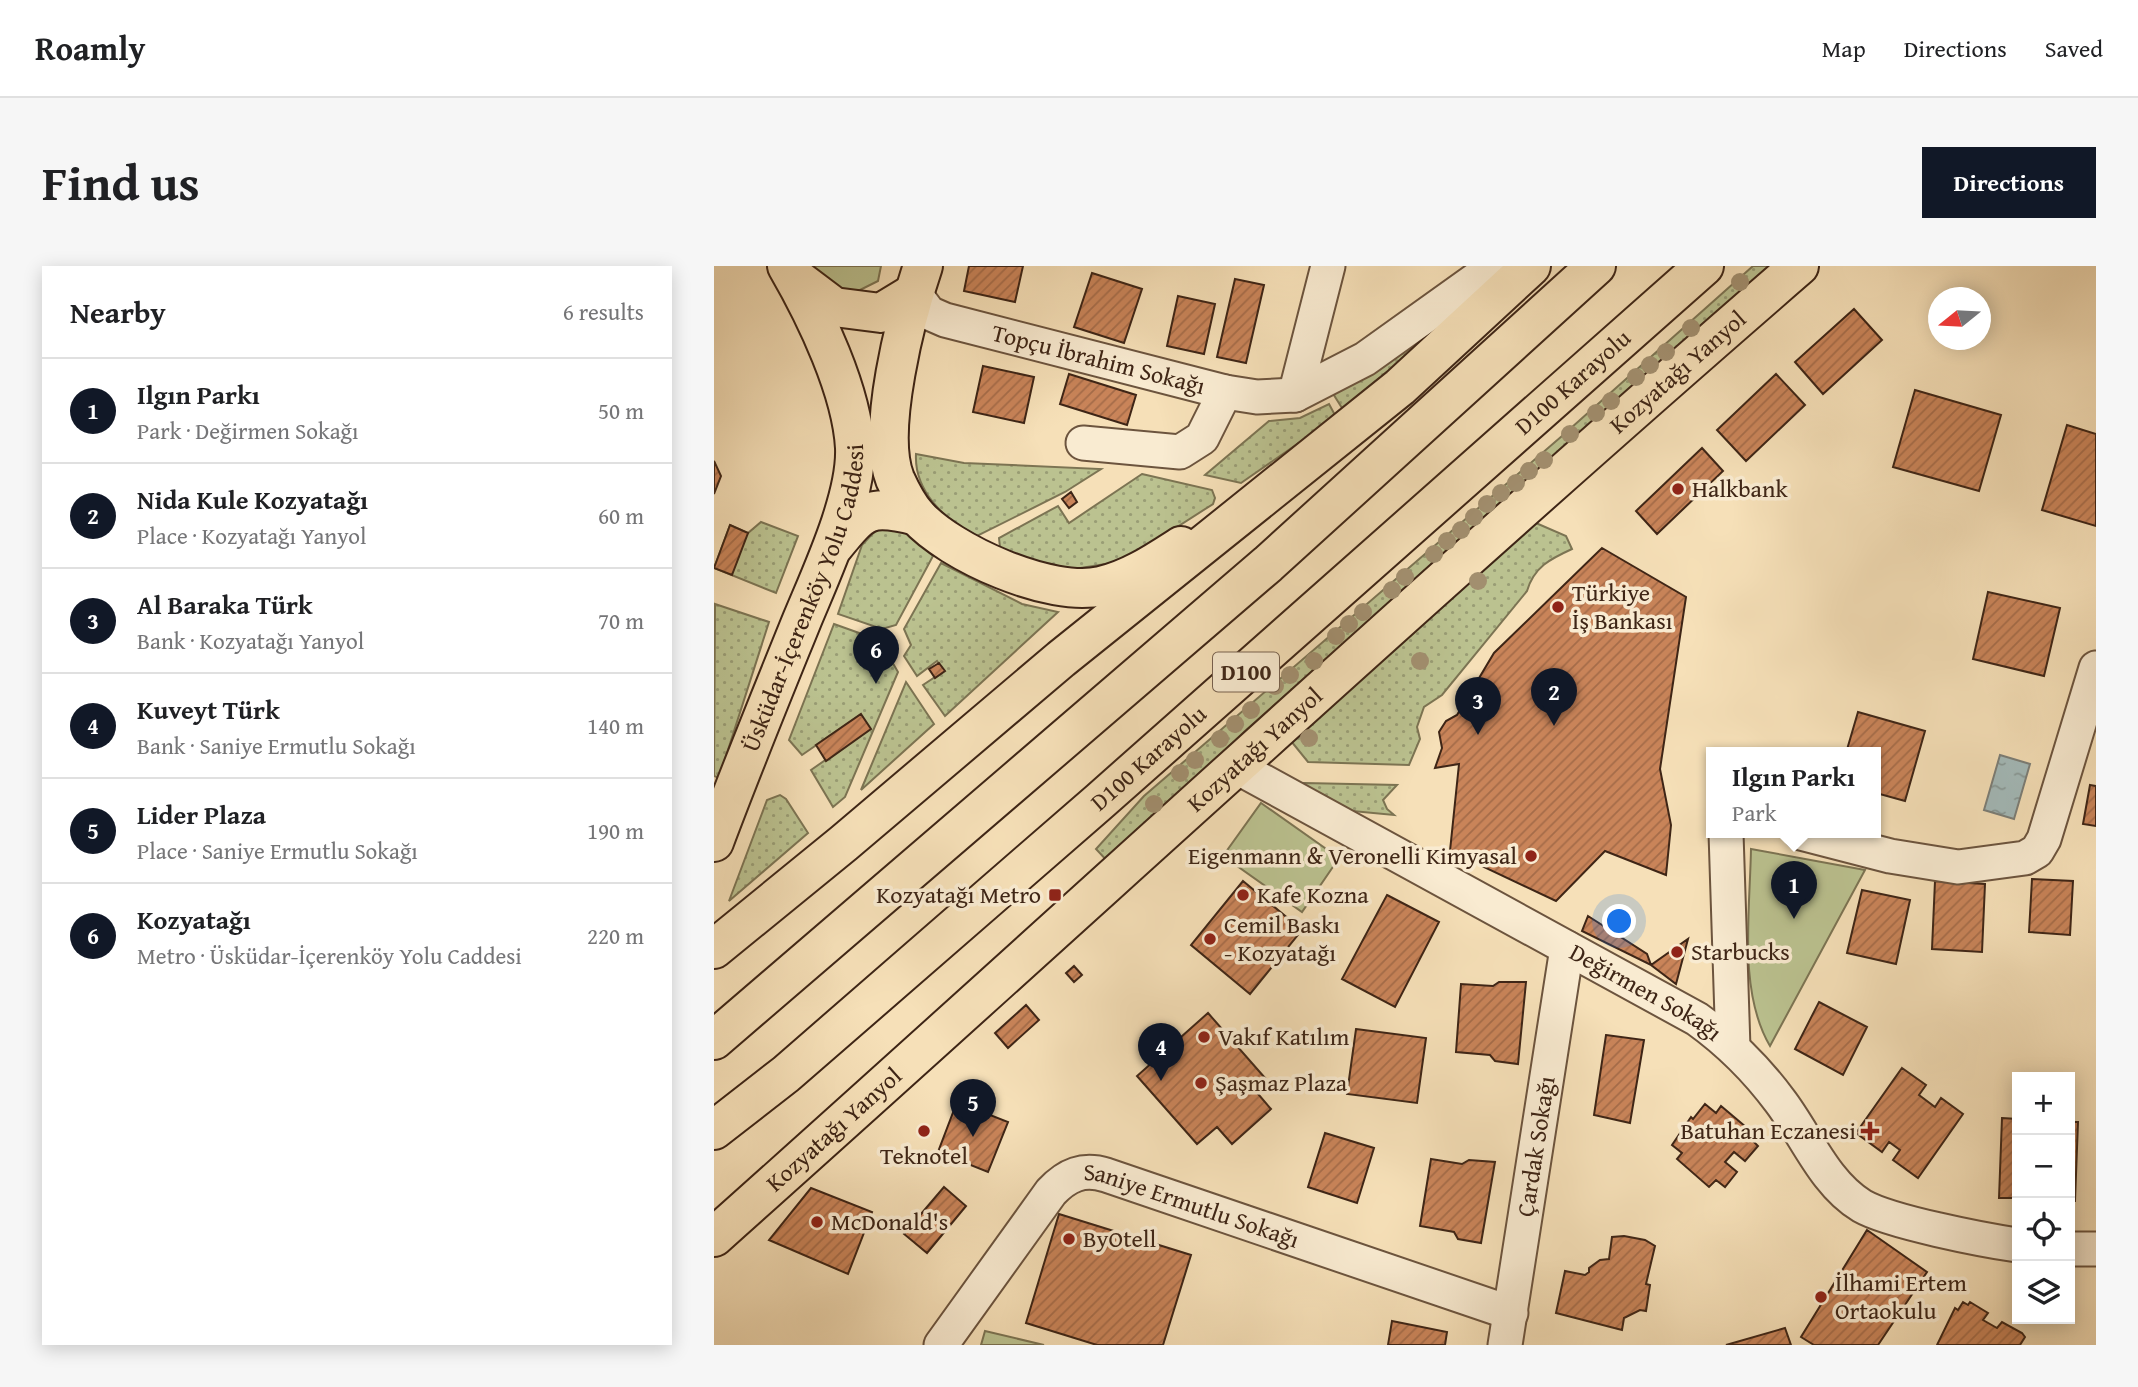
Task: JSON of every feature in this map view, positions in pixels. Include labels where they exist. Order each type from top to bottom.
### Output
[{"type":"main road","points":[[714,949],[1266,492],[1399,387],[1531,266]]},
{"type":"main road","name":"D100","points":[[714,1040],[1268,564],[1596,266]]},
{"type":"main road","name":"D100 Karayolu","points":[[714,1130],[786,1074],[1100,801],[1704,266]]},
{"type":"main road","name":"Kozyatağı Yanyol","points":[[714,1237],[1012,972],[1235,766],[1564,470],[1799,266]]},
{"type":"main road","points":[[790,271],[834,307],[881,313],[918,279]]},
{"type":"main road","name":"Üsküdar-İçerenköy Yolu Caddesi","points":[[714,842],[830,552],[850,483],[855,452],[852,413],[817,326],[790,271]]},
{"type":"main road","points":[[917,516],[895,479],[887,438],[918,279]]},
{"type":"main road","points":[[830,552],[859,515],[887,509],[917,516],[983,562],[1057,586],[1099,587],[1140,572],[1266,492]]},
{"type":"main road","points":[[714,1141],[786,1074]]},
{"type":"street","points":[[1295,394],[1328,266]]},
{"type":"street","name":"Topçu İbrahim Sokağı","points":[[918,279],[929,313],[945,320],[1225,392],[1257,397],[1295,394],[1365,359],[1495,266]]},
{"type":"street","points":[[1083,443],[1180,452],[1202,438],[1225,392]]},
{"type":"street","points":[[1819,838],[1874,853],[1945,866],[2008,861],[2035,853],[2043,839],[2096,668]]},
{"type":"street","name":"Değirmen Sokağı","points":[[1235,766],[1690,1015],[1733,1048],[1782,1104],[1824,1168],[1862,1206],[1940,1228],[2012,1244]]},
{"type":"street","points":[[1725,843],[1733,1048]]},
{"type":"street","name":"Çardak Sokağı","points":[[1506,1345],[1567,948]]},
{"type":"street","name":"Saniye Ermutlu Sokağı","points":[[941,1345],[1045,1198],[1062,1181],[1086,1171],[1106,1175],[1511,1313]]},
{"type":"street","points":[[2075,1249],[2096,1249]]},
{"type":"green space","points":[[810,266],[881,266],[878,281],[850,295]]},
{"type":"green space","points":[[1753,266],[1772,266],[1245,731],[1110,864],[1096,849],[1144,796],[1562,436]]},
{"type":"green space","points":[[1495,283],[1347,416],[1332,392]]},
{"type":"green space","points":[[1329,404],[1336,417],[1241,483],[1205,475],[1269,421],[1300,418]]},
{"type":"green space","points":[[916,454],[964,463],[1101,469],[1065,492],[977,536],[954,522],[934,503],[920,480]]},
{"type":"green space","points":[[1142,474],[1212,490],[1215,498],[1213,504],[1124,561],[1062,571],[1010,555],[1000,547],[999,538],[1058,506],[1069,523]]},
{"type":"green space","points":[[1529,520],[1566,536],[1572,549],[1550,560],[1539,570],[1527,591],[1442,695],[1424,707],[1417,727],[1420,739],[1409,765],[1308,762],[1291,741]]},
{"type":"green space","points":[[761,522],[798,536],[776,593],[714,568],[730,525],[748,533]]},
{"type":"green space","points":[[877,529],[907,531],[933,556],[896,625],[882,629],[838,614],[862,545]]},
{"type":"green space","points":[[941,563],[1022,604],[1058,612],[945,716],[923,685],[944,671],[937,661],[917,676],[904,656],[911,645],[904,629]]},
{"type":"green space","points":[[715,604],[769,622],[719,778],[714,776]]},
{"type":"green space","points":[[834,624],[876,639],[877,650],[891,660],[898,672],[845,797],[833,807],[811,770],[870,729],[860,715],[802,755],[789,740]]},
{"type":"green space","points":[[906,682],[934,724],[861,790]]},
{"type":"green space","points":[[1304,783],[1397,785],[1383,800],[1394,815],[1342,810],[1306,790]]},
{"type":"green space","points":[[780,795],[786,799],[808,833],[729,901],[767,800]]},
{"type":"green space","points":[[1261,803],[1339,858],[1302,912],[1223,856]]},
{"type":"green space","points":[[1751,849],[1865,870],[1770,1046],[1753,1001],[1750,976],[1748,924]]},
{"type":"green space","points":[[985,1331],[1044,1345],[981,1345]]},
{"type":"water","points":[[2000,755],[2030,764],[2014,819],[1984,810]]},
{"type":"building","points":[[969,266],[1023,266],[1015,302],[964,291]]},
{"type":"building","points":[[1092,273],[1142,289],[1124,343],[1074,327]]},
{"type":"building","points":[[1235,279],[1264,285],[1246,363],[1217,357]]},
{"type":"building","points":[[1178,296],[1215,304],[1204,354],[1167,346]]},
{"type":"building","points":[[1854,309],[1882,340],[1823,394],[1795,362]]},
{"type":"building","points":[[983,366],[1034,377],[1024,423],[973,412]]},
{"type":"building","points":[[1069,374],[1136,395],[1127,425],[1060,404]]},
{"type":"building","points":[[1776,374],[1805,405],[1746,461],[1717,430]]},
{"type":"building","points":[[1915,390],[2001,415],[1979,491],[1893,467]]},
{"type":"building","points":[[2067,425],[2096,434],[2096,526],[2042,510]]},
{"type":"building","points":[[1702,448],[1723,471],[1657,534],[1636,511]]},
{"type":"building","points":[[714,461],[721,476],[714,494]]},
{"type":"building","points":[[1071,492],[1077,502],[1069,508],[1062,499]]},
{"type":"building","points":[[730,525],[748,533],[732,575],[714,568]]},
{"type":"building","points":[[1602,548],[1686,597],[1660,769],[1671,825],[1666,875],[1605,851],[1556,901],[1450,851],[1459,764],[1435,768],[1442,748],[1439,732],[1446,721],[1457,715],[1494,653]]},
{"type":"building","points":[[1988,592],[2060,608],[2044,676],[1973,659]]},
{"type":"building","points":[[939,663],[945,671],[935,678],[929,669]]},
{"type":"building","points":[[1858,712],[1925,731],[1905,801],[1881,794],[1881,747],[1848,747]]},
{"type":"building","points":[[861,714],[871,729],[826,761],[816,745]]},
{"type":"building","points":[[2090,785],[2096,786],[2096,826],[2083,824]]},
{"type":"building","points":[[2032,879],[2073,881],[2070,935],[2029,932]]},
{"type":"building","points":[[1243,881],[1302,930],[1250,994],[1191,945]]},
{"type":"building","points":[[1935,881],[1985,884],[1982,952],[1932,949]]},
{"type":"building","points":[[1862,890],[1910,900],[1896,964],[1847,953]]},
{"type":"building","points":[[1387,895],[1439,922],[1395,1007],[1342,979]]},
{"type":"building","points":[[1588,916],[1647,954],[1651,965],[1582,931]]},
{"type":"building","name":"Starbucks","points":[[1688,939],[1676,984],[1651,965]]},
{"type":"building","points":[[1074,966],[1082,975],[1074,982],[1066,973]]},
{"type":"building","points":[[1499,982],[1526,982],[1518,1064],[1495,1061],[1490,1055],[1456,1052],[1461,984],[1493,986]]},
{"type":"building","points":[[1819,1002],[1867,1027],[1843,1075],[1795,1049]]},
{"type":"building","points":[[1026,1005],[1039,1020],[1008,1048],[995,1033]]},
{"type":"building","name":"Şaşmaz Plaza","points":[[1208,1013],[1265,1078],[1253,1088],[1271,1109],[1232,1144],[1217,1127],[1197,1144],[1137,1076]]},
{"type":"building","points":[[1356,1029],[1426,1038],[1417,1103],[1347,1094]]},
{"type":"building","points":[[1606,1035],[1644,1040],[1630,1123],[1594,1115]]},
{"type":"building","points":[[1902,1068],[1926,1085],[1919,1095],[1935,1107],[1941,1098],[1963,1114],[1918,1178],[1893,1160],[1900,1150],[1889,1142],[1882,1152],[1856,1133]]},
{"type":"building","points":[[957,1102],[1008,1122],[988,1172],[938,1152]]},
{"type":"building","points":[[1705,1104],[1716,1113],[1721,1106],[1753,1133],[1750,1138],[1758,1146],[1745,1161],[1734,1152],[1725,1162],[1737,1172],[1725,1187],[1716,1180],[1709,1187],[1677,1159],[1682,1153],[1672,1145],[1691,1117],[1693,1119]]},
{"type":"building","points":[[2002,1118],[2012,1119],[2012,1198],[1999,1198]]},
{"type":"building","points":[[2075,1122],[2078,1122],[2075,1201]]},
{"type":"building","points":[[1325,1133],[1374,1148],[1357,1203],[1308,1187]]},
{"type":"building","points":[[1431,1159],[1462,1164],[1469,1160],[1495,1162],[1481,1243],[1458,1239],[1454,1232],[1420,1226]]},
{"type":"building","points":[[944,1187],[966,1206],[927,1253],[904,1234]]},
{"type":"building","points":[[811,1188],[872,1212],[848,1274],[769,1240]]},
{"type":"building","points":[[1059,1214],[1191,1255],[1163,1345],[1097,1345],[1026,1323]]},
{"type":"building","points":[[1867,1230],[1927,1272],[1878,1345],[1814,1345],[1801,1337]]},
{"type":"building","points":[[1612,1237],[1645,1240],[1655,1246],[1646,1284],[1650,1285],[1646,1311],[1640,1310],[1624,1318],[1622,1330],[1556,1313],[1565,1271],[1585,1275],[1589,1268],[1600,1260],[1609,1259]]},
{"type":"building","points":[[1963,1302],[1968,1305],[1970,1302],[1988,1313],[1983,1320],[1997,1328],[2002,1322],[2022,1333],[2025,1337],[2020,1345],[1937,1345],[1955,1308],[1958,1310]]},
{"type":"building","points":[[1392,1321],[1447,1332],[1445,1345],[1388,1345]]},
{"type":"building","points":[[1785,1328],[1791,1345],[1726,1345]]},
{"type":"place","name":"Halkbank","points":[[1678,489]]},
{"type":"place","name":"Türkiye İş Bankası","points":[[1558,607]]},
{"type":"place","name":"Kozyatağı","points":[[876,684]]},
{"type":"place","name":"Nida Kule Kozyatağı","points":[[1554,726]]},
{"type":"place","name":"Al Baraka Türk","points":[[1478,735]]},
{"type":"place","name":"Eigenmann & Veronelli Kimyasal","points":[[1531,856]]},
{"type":"place","name":"Kozyatağı Metro","points":[[1055,895]]},
{"type":"place","name":"Kafe Kozna","points":[[1243,895]]},
{"type":"place","name":"Ilgın Parkı","points":[[1794,919]]},
{"type":"place","name":"Cemil Baskı - Kozyatağı","points":[[1210,939]]},
{"type":"place","name":"Starbucks","points":[[1677,952]]},
{"type":"place","name":"Vakıf Katılım","points":[[1204,1037]]},
{"type":"place","name":"Kuveyt Türk","points":[[1161,1081]]},
{"type":"place","name":"Şaşmaz Plaza","points":[[1201,1083]]},
{"type":"place","name":"Teknotel","points":[[924,1131]]},
{"type":"place","name":"Batuhan Eczanesi","points":[[1870,1131]]},
{"type":"place","name":"Lider Plaza","points":[[973,1137]]},
{"type":"place","name":"McDonald's","points":[[817,1222]]},
{"type":"place","name":"ByOtell","points":[[1069,1239]]},
{"type":"place","name":"İlhami Ertem Ortaokulu","points":[[1821,1297]]}]
